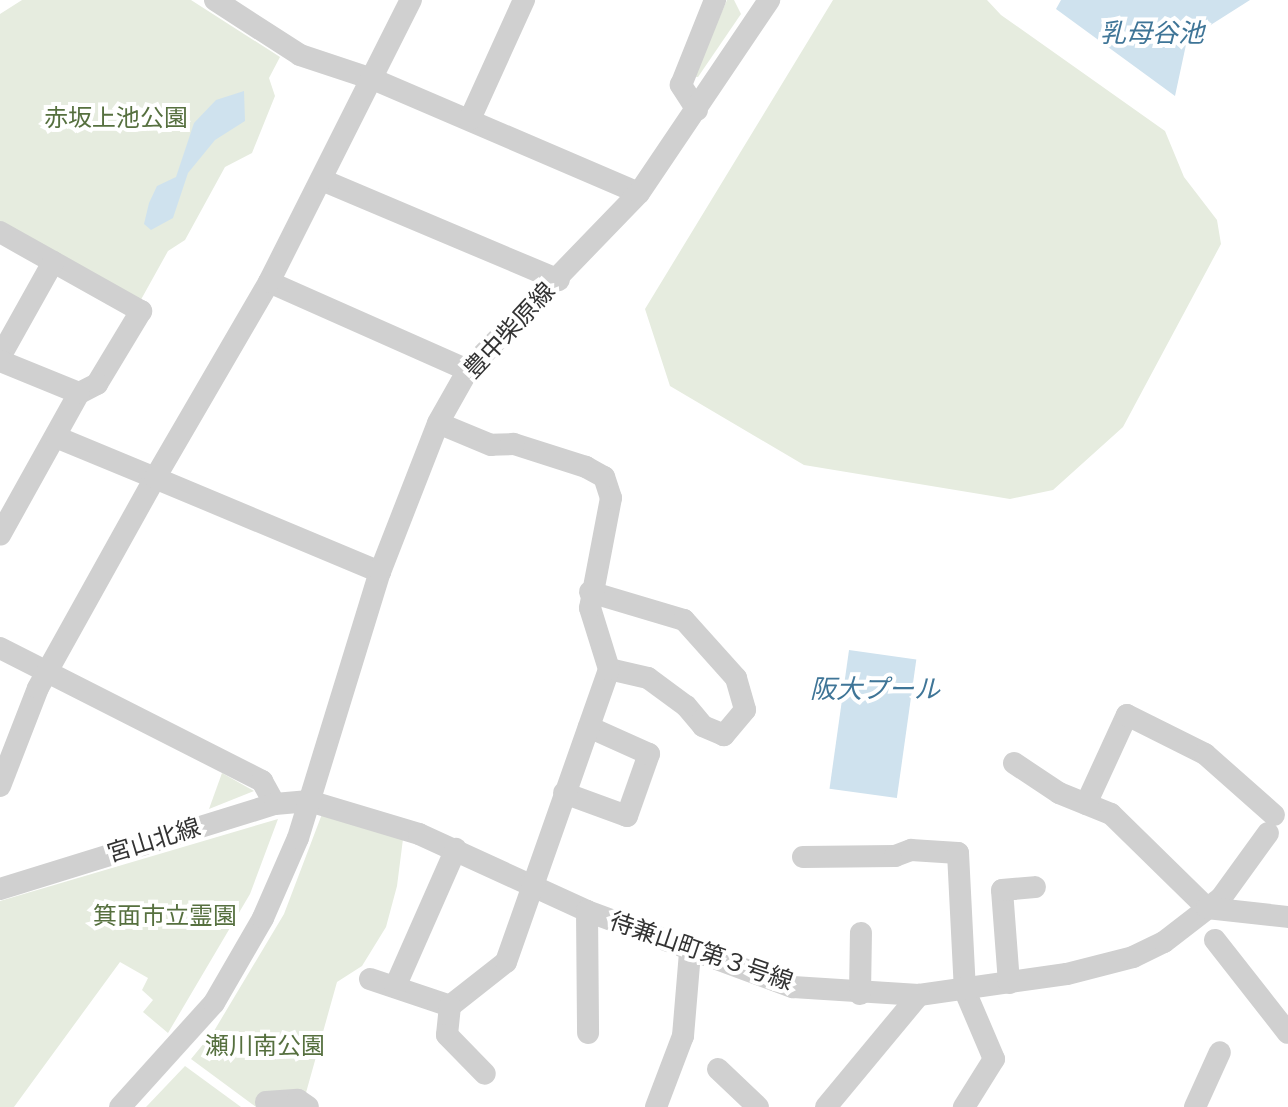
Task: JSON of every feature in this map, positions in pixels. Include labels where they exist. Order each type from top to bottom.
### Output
[{"type":"street","points":[[215,0],[300,55],[375,80],[639,193]]},
{"type":"street","points":[[0,786],[48,671],[269,282],[375,80],[411,0]]},
{"type":"street","points":[[470,119],[524,0]]},
{"type":"street","points":[[697,110],[681,85],[715,0]]},
{"type":"street","name":"豊中柴原線","points":[[120,1107],[214,1003],[263,918],[309,801],[380,572],[438,423],[468,370],[559,280],[639,193],[769,0]]},
{"type":"street","points":[[322,180],[559,280]]},
{"type":"street","points":[[0,232],[141,311],[97,384],[79,393],[0,535]]},
{"type":"street","points":[[53,262],[0,359],[79,393]]},
{"type":"street","points":[[269,282],[468,370]]},
{"type":"street","points":[[438,423],[491,445],[514,444],[586,467],[604,477],[611,498],[590,592],[609,669],[506,962],[450,1006],[447,1035],[485,1074]]},
{"type":"street","points":[[56,437],[380,572]]},
{"type":"street","points":[[590,592],[684,620],[736,678],[745,710],[724,735],[703,726],[686,706],[648,678],[609,669]]},
{"type":"street","points":[[0,648],[262,781],[275,804]]},
{"type":"street","name":"待兼山町第３号線","points":[[309,801],[456,849],[587,911],[690,953],[793,987],[860,994],[919,995],[965,991],[1133,957],[1164,942],[1221,898],[1271,824],[1205,754],[1127,715],[1086,804]]},
{"type":"street","points":[[564,793],[627,816],[649,754],[589,727]]},
{"type":"street","points":[[1014,763],[1086,804],[1111,814],[1207,908],[1288,917]]},
{"type":"street","name":"宮山北線","points":[[0,889],[275,804],[309,801]]},
{"type":"street","points":[[395,987],[456,849]]},
{"type":"street","points":[[803,857],[895,856],[911,850],[958,853],[965,991],[994,1059],[964,1107]]},
{"type":"street","points":[[1009,983],[1002,890],[1035,887]]},
{"type":"street","points":[[587,911],[588,1033]]},
{"type":"street","points":[[860,994],[861,933]]},
{"type":"street","points":[[1215,940],[1288,1033]]},
{"type":"street","points":[[656,1107],[689,1042],[690,953]]},
{"type":"street","points":[[370,979],[450,1006]]},
{"type":"street","points":[[826,1107],[919,995]]},
{"type":"street","points":[[1195,1107],[1220,1052]]},
{"type":"street","points":[[718,1069],[758,1107]]},
{"type":"street","points":[[266,1102],[298,1100],[308,1107]]},
{"type":"green space","name":"赤坂上池公園","points":[[22,0],[191,0],[280,57],[269,78],[275,96],[252,153],[225,167],[185,240],[168,251],[138,305],[0,226],[0,14]]},
{"type":"green space","points":[[727,0],[734,0],[741,14],[698,77],[693,77]]},
{"type":"green space","points":[[833,0],[987,0],[1001,15],[1165,131],[1184,177],[1217,220],[1221,244],[1123,427],[1053,490],[1010,499],[804,465],[670,386],[645,309]]},
{"type":"green space","points":[[222,773],[254,791],[209,809]]},
{"type":"green space","name":"瀬川南公園","points":[[322,814],[403,839],[397,886],[386,927],[362,966],[337,982],[302,1107],[256,1107],[191,1059],[214,1031],[284,914]]},
{"type":"green space","name":"箕面市立霊園","points":[[278,819],[250,894],[168,1033],[143,1012],[153,1000],[142,990],[148,978],[120,962],[14,1107],[0,1107],[0,901]]},
{"type":"green space","points":[[185,1066],[241,1107],[146,1107]]},
{"type":"water","name":"乳母谷池","points":[[1061,0],[1250,0],[1187,40],[1175,96],[1056,9]]},
{"type":"water","points":[[244,91],[245,121],[215,140],[188,173],[173,218],[151,230],[144,224],[149,203],[157,186],[176,177],[194,123],[216,100]]},
{"type":"water","name":"阪大プール","points":[[849,650],[916,659],[897,798],[830,789]]}]
